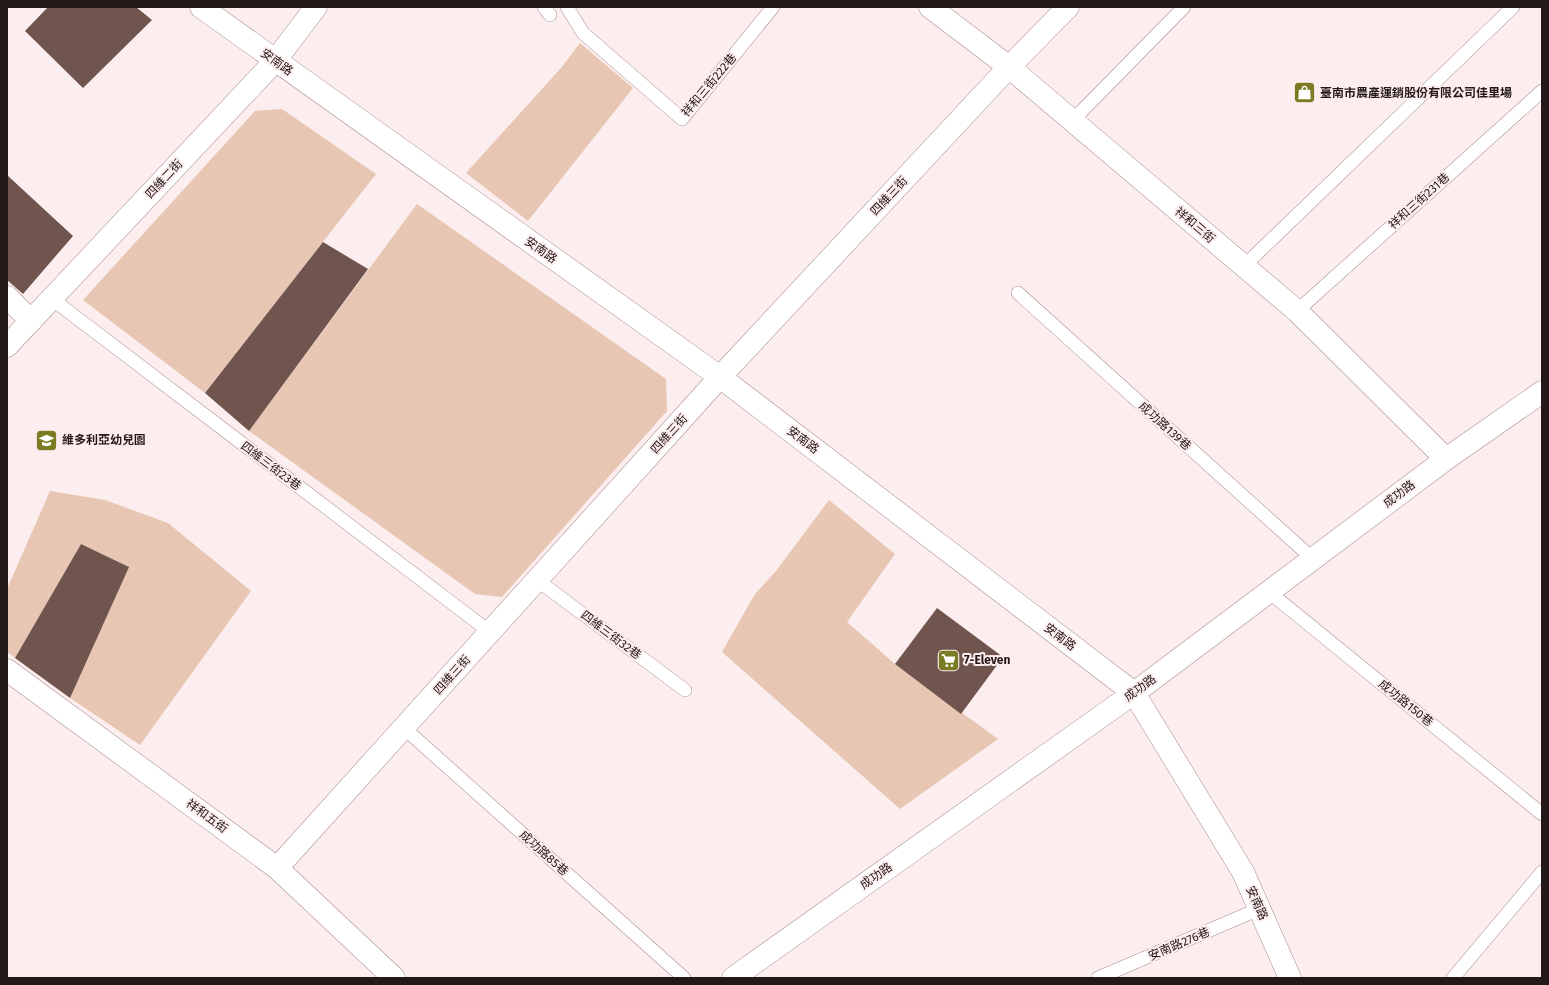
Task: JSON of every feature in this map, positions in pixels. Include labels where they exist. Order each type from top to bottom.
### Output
[{"type":"street","name":"安南路","points":[[201,7],[720,377],[1134,693],[1243,872],[1290,978]]},
{"type":"street","name":"四維二街","points":[[7,346],[275,61],[316,7]]},
{"type":"street","name":"祥和三街","points":[[930,7],[1009,67],[1297,311],[1446,459]]},
{"type":"street","name":"四維三街","points":[[277,868],[720,377],[1009,67],[1068,7]]},
{"type":"street","points":[[7,297],[31,320]]},
{"type":"street","name":"成功路","points":[[733,978],[1134,693],[1446,459],[1542,392]]},
{"type":"street","name":"祥和五街","points":[[7,670],[277,868],[394,978]]},
{"type":"lane","name":"祥和三街222巷","points":[[567,7],[584,33],[682,119],[773,7]]},
{"type":"lane","points":[[1072,121],[1184,7]]},
{"type":"lane","points":[[1244,266],[1513,7]]},
{"type":"lane","name":"祥和三街231巷","points":[[1297,311],[1542,91]]},
{"type":"lane","name":"成功路139巷","points":[[1018,293],[1313,559]]},
{"type":"lane","name":"四維三街23巷","points":[[52,299],[490,632]]},
{"type":"lane","name":"四維三街32巷","points":[[537,580],[685,690]]},
{"type":"lane","name":"成功路150巷","points":[[1269,592],[1542,814]]},
{"type":"lane","name":"成功路85巷","points":[[404,728],[684,978]]},
{"type":"lane","points":[[1453,978],[1542,872]]},
{"type":"lane","name":"安南路276巷","points":[[1098,978],[1259,910]]},
{"type":"shaded area","points":[[580,43],[633,88],[528,221],[466,173],[561,68]]},
{"type":"shaded area","points":[[282,109],[376,174],[205,393],[83,300],[255,111]]},
{"type":"shaded area","points":[[417,204],[666,379],[667,411],[502,597],[475,594],[249,431]]},
{"type":"shaded area","points":[[50,491],[105,500],[168,523],[251,591],[140,745],[70,698],[127,566],[81,544],[15,658],[7,652],[7,589]]},
{"type":"shaded area","points":[[829,500],[895,554],[847,622],[895,664],[998,739],[900,809],[722,652],[755,594],[776,571]]},
{"type":"building","points":[[48,7],[136,7],[152,20],[83,88],[25,31]]},
{"type":"building","points":[[7,175],[73,236],[23,294],[7,280]]},
{"type":"building","points":[[323,242],[368,269],[249,431],[205,393]]},
{"type":"building","points":[[81,544],[129,567],[70,698],[15,658]]},
{"type":"building","name":"7-Eleven","points":[[937,608],[1003,657],[961,714],[895,664]]},
{"type":"place","name":"臺南市農產運銷股份有限公司佳里場","points":[[1305,93]]},
{"type":"place","name":"維多利亞幼兒園","points":[[47,440]]},
{"type":"place","name":"7-Eleven","points":[[949,660]]}]
